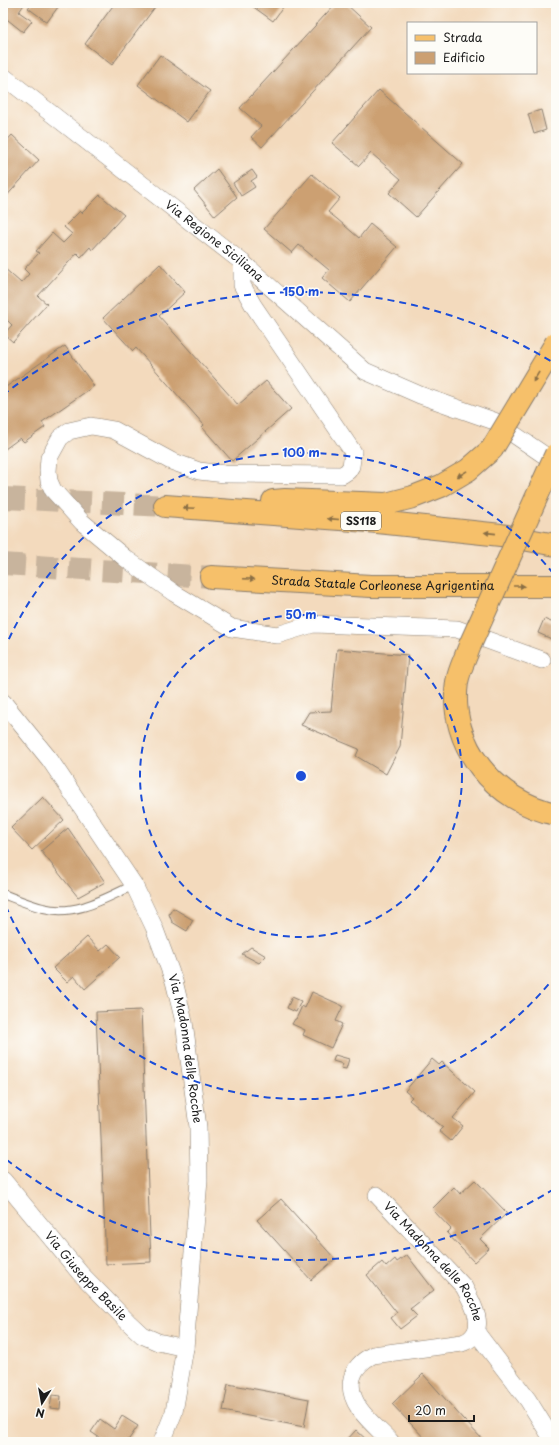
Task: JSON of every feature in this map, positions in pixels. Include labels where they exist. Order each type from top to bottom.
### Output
[{"type":"main road","points":[[214,509],[285,500],[386,504],[413,497],[441,486],[468,470],[492,449],[556,343]]},
{"type":"main road","points":[[556,454],[470,645],[457,682],[456,703],[458,721],[467,746],[477,764],[490,779],[505,792],[522,803],[540,811],[556,814]]},
{"type":"main road","name":"SS118","points":[[165,506],[368,521],[501,534],[556,545]]},
{"type":"main road","name":"Strada Statale Corleonese Agrigentina","points":[[210,577],[371,586],[556,586]]},
{"type":"street","name":"Via Regione Siciliana","points":[[3,76],[242,262],[365,371],[420,395],[494,422],[556,463]]},
{"type":"street","points":[[242,262],[242,285],[252,305],[353,452],[351,466],[348,471],[342,475],[309,476],[225,474],[199,471],[171,461],[114,430],[91,426],[69,431],[60,438],[54,447],[49,458],[48,470],[49,481],[53,490],[82,522],[125,558],[174,593],[232,628],[277,635],[313,624],[458,629],[542,660]]},
{"type":"street","name":"Via Madonna delle Rocche","points":[[3,702],[50,760],[134,886],[154,927],[174,981],[184,1022],[196,1101],[199,1180],[185,1348],[174,1412],[162,1442]]},
{"type":"street","name":"Via Giuseppe Basile","points":[[3,1180],[80,1273],[142,1335],[158,1342],[185,1348]]},
{"type":"street","name":"Via Madonna delle Rocche","points":[[378,1195],[464,1287],[478,1317],[476,1332],[470,1339],[462,1343],[373,1355],[365,1359],[358,1366],[351,1383],[355,1403],[392,1442]]},
{"type":"street","name":"Via Madonna delle Rocche","points":[[476,1332],[528,1400],[551,1438]]},
{"type":"lane","points":[[3,894],[44,909],[62,911],[79,908],[134,886]]},
{"type":"building","points":[[3,3],[25,3],[19,12],[32,21],[23,32],[3,16]]},
{"type":"building","points":[[32,3],[61,3],[47,22],[28,8]]},
{"type":"building","points":[[115,3],[158,3],[112,65],[85,44]]},
{"type":"building","points":[[248,3],[286,3],[273,21]]},
{"type":"building","points":[[336,3],[345,3],[371,27],[262,147],[251,137],[261,126],[240,108]]},
{"type":"building","points":[[160,55],[210,91],[187,122],[138,85]]},
{"type":"building","points":[[379,90],[463,164],[416,217],[389,193],[401,179],[371,153],[359,166],[332,143]]},
{"type":"building","points":[[541,110],[546,130],[534,134],[528,114]]},
{"type":"building","points":[[12,135],[39,160],[3,200],[3,145]]},
{"type":"building","points":[[217,169],[237,197],[215,216],[194,190]]},
{"type":"building","points":[[252,170],[257,177],[251,181],[255,187],[241,196],[233,183]]},
{"type":"building","points":[[312,174],[340,198],[328,212],[359,238],[370,224],[397,247],[350,302],[322,278],[329,270],[299,245],[292,253],[264,229]]},
{"type":"building","points":[[100,195],[124,215],[92,250],[90,247],[81,257],[77,253],[38,296],[47,304],[13,342],[4,334],[12,325],[3,316],[3,267],[21,283],[29,274],[24,269],[39,253],[36,251],[52,233],[63,243],[72,234],[64,227],[80,211],[82,213]]},
{"type":"building","points":[[160,264],[185,292],[159,316],[238,405],[266,381],[291,409],[232,461],[202,427],[204,425],[136,348],[133,351],[103,318]]},
{"type":"building","points":[[65,346],[94,386],[42,422],[45,427],[24,442],[20,438],[5,449],[3,447],[3,389]]},
{"type":"building","points":[[544,619],[556,624],[556,641],[538,633]]},
{"type":"building","points":[[337,649],[408,655],[400,747],[386,774],[356,756],[359,749],[301,725],[309,712],[331,711]]},
{"type":"building","points":[[43,797],[64,820],[32,850],[11,828]]},
{"type":"building","points":[[68,828],[105,882],[78,897],[41,851]]},
{"type":"building","points":[[173,908],[193,920],[187,931],[172,922],[169,914]]},
{"type":"building","points":[[87,937],[100,951],[108,944],[120,957],[85,989],[74,976],[67,982],[53,968]]},
{"type":"building","points":[[251,947],[266,956],[259,963],[242,954]]},
{"type":"building","points":[[312,992],[343,1006],[336,1021],[342,1024],[331,1048],[303,1035],[305,1030],[292,1024],[302,1006],[305,1008]]},
{"type":"building","points":[[292,997],[301,1001],[296,1012],[287,1008]]},
{"type":"building","points":[[141,1010],[151,1262],[106,1264],[96,1012]]},
{"type":"building","points":[[335,1055],[349,1059],[346,1069],[341,1068],[343,1064],[333,1061]]},
{"type":"building","points":[[432,1059],[439,1065],[442,1062],[475,1092],[453,1118],[463,1126],[451,1141],[439,1131],[443,1127],[409,1100],[412,1097],[405,1091]]},
{"type":"building","points":[[475,1180],[507,1213],[480,1239],[489,1248],[474,1262],[447,1233],[451,1229],[432,1209],[454,1187],[460,1194]]},
{"type":"building","points":[[281,1199],[335,1259],[311,1280],[257,1220]]},
{"type":"building","points":[[407,1255],[434,1290],[410,1309],[417,1316],[400,1329],[391,1318],[397,1313],[367,1275],[382,1262],[386,1267],[395,1259],[397,1262]]},
{"type":"building","points":[[423,1374],[485,1442],[428,1442],[392,1404]]},
{"type":"building","points":[[228,1384],[309,1399],[304,1427],[223,1411]]},
{"type":"building","points":[[52,1395],[61,1396],[60,1409],[50,1408]]},
{"type":"building","points":[[122,1416],[138,1426],[127,1442],[106,1442],[91,1432],[100,1419],[114,1429]]},
{"type":"building","points":[[356,1430],[369,1442],[345,1442]]},
{"type":"tunnel","points":[[3,498],[165,506]]},
{"type":"tunnel","points":[[3,564],[211,577]]}]
